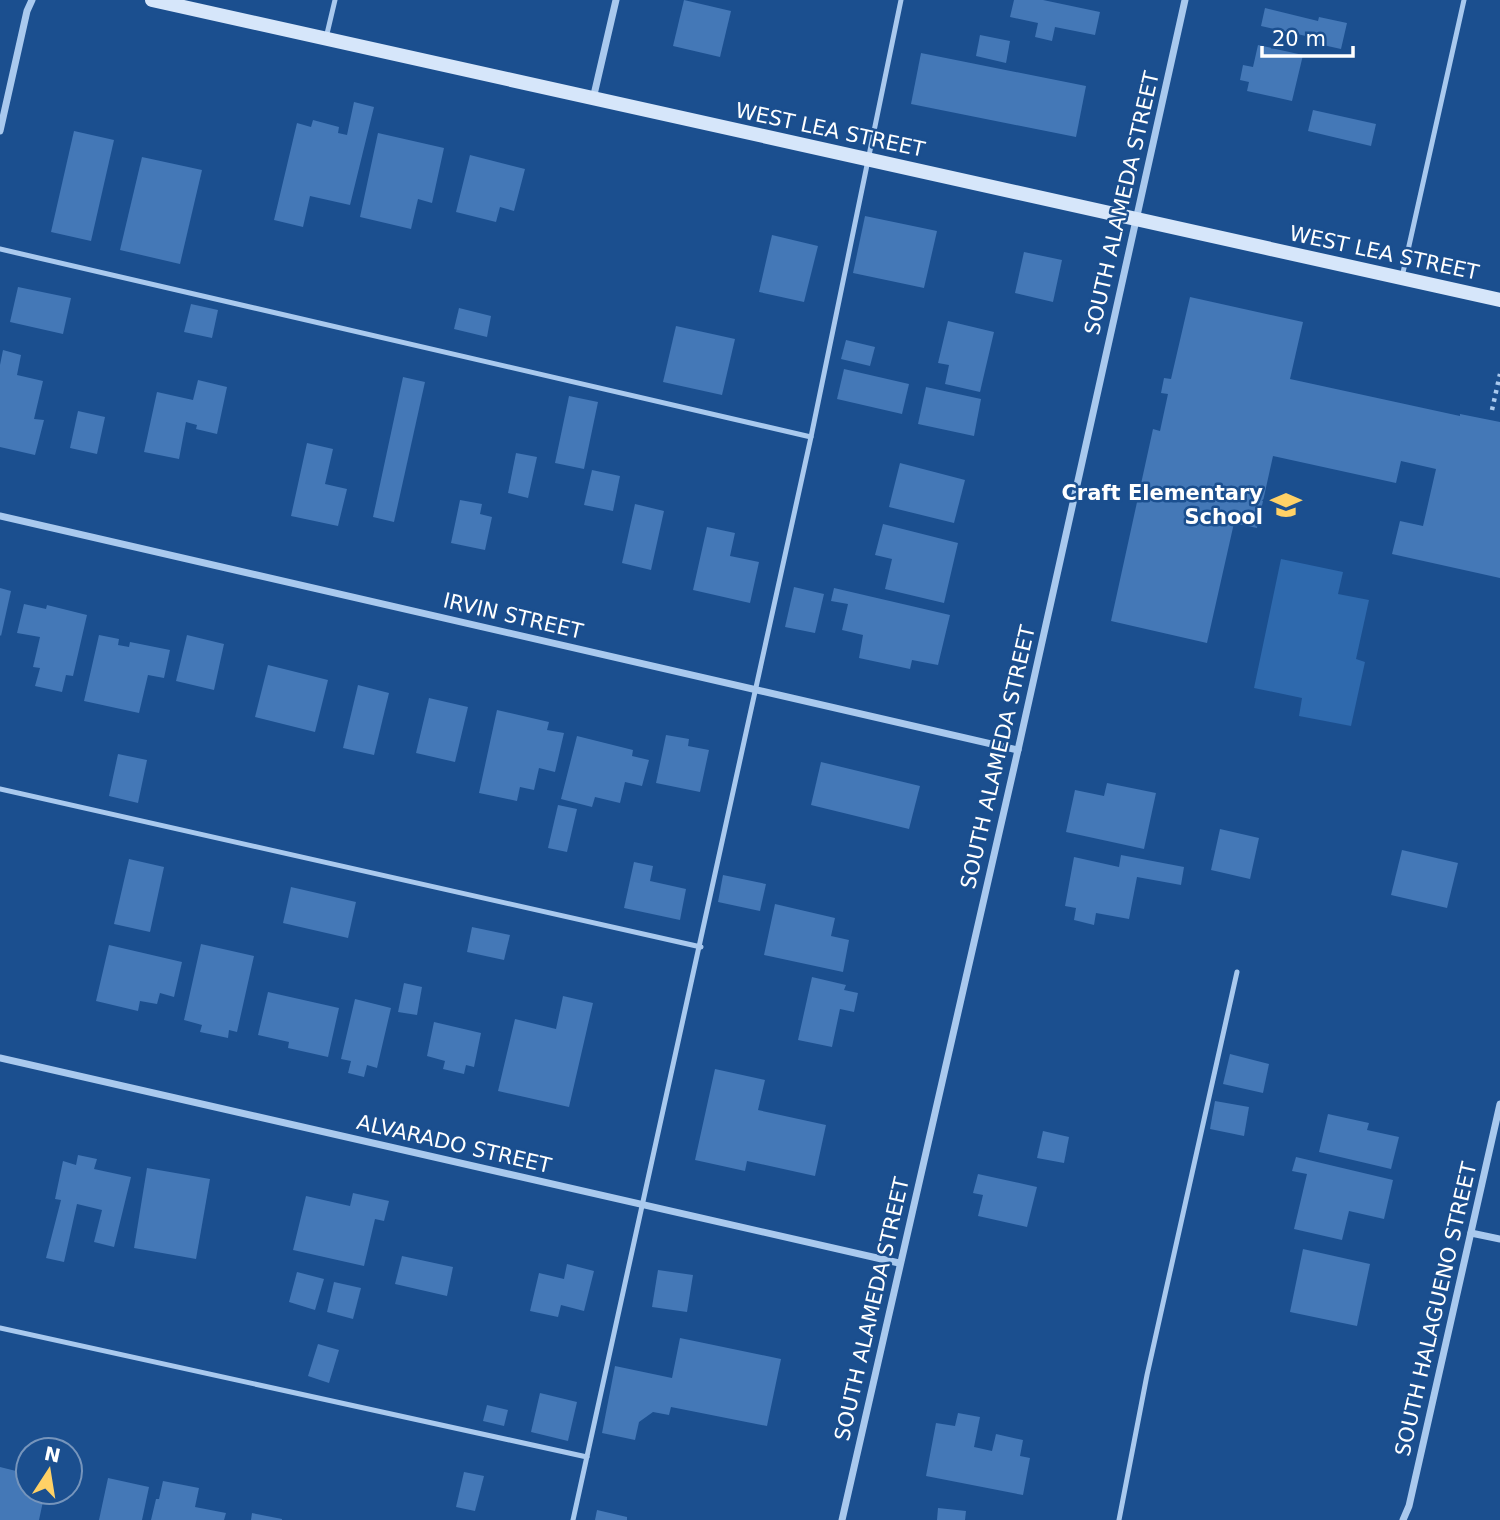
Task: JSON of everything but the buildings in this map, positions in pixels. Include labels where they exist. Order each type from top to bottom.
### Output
[{"type":"main road","name":"WEST LEA STREET","points":[[152,0],[1500,300]]},
{"type":"street","points":[[0,131],[27,11],[32,0]]},
{"type":"street","points":[[593,99],[616,0]]},
{"type":"street","name":"SOUTH ALAMEDA STREET","points":[[842,1520],[1018,750],[1185,0]]},
{"type":"street","name":"IRVIN STREET","points":[[0,516],[1018,750]]},
{"type":"street","name":"ALVARADO STREET","points":[[0,1058],[899,1263]]},
{"type":"street","name":"SOUTH HALAGUENO STREET","points":[[1403,1520],[1409,1506],[1432,1411],[1500,1104]]},
{"type":"street","points":[[1471,1233],[1500,1239]]},
{"type":"lane","points":[[326,40],[335,0]]},
{"type":"lane","points":[[573,1520],[757,689],[901,0]]},
{"type":"lane","points":[[1402,279],[1464,0]]},
{"type":"lane","points":[[0,249],[811,437]]},
{"type":"lane","points":[[0,789],[701,947]]},
{"type":"lane","points":[[1119,1520],[1147,1375],[1237,972]]},
{"type":"lane","points":[[0,1328],[587,1457]]},
{"type":"path","points":[[1492,410],[1500,374]]},
{"type":"shaded area","points":[[1281,559],[1343,572],[1338,594],[1369,600],[1356,659],[1365,662],[1351,726],[1299,716],[1302,698],[1254,688]]},
{"type":"place","name":"Craft Elementary School","points":[[1286,505]]}]
